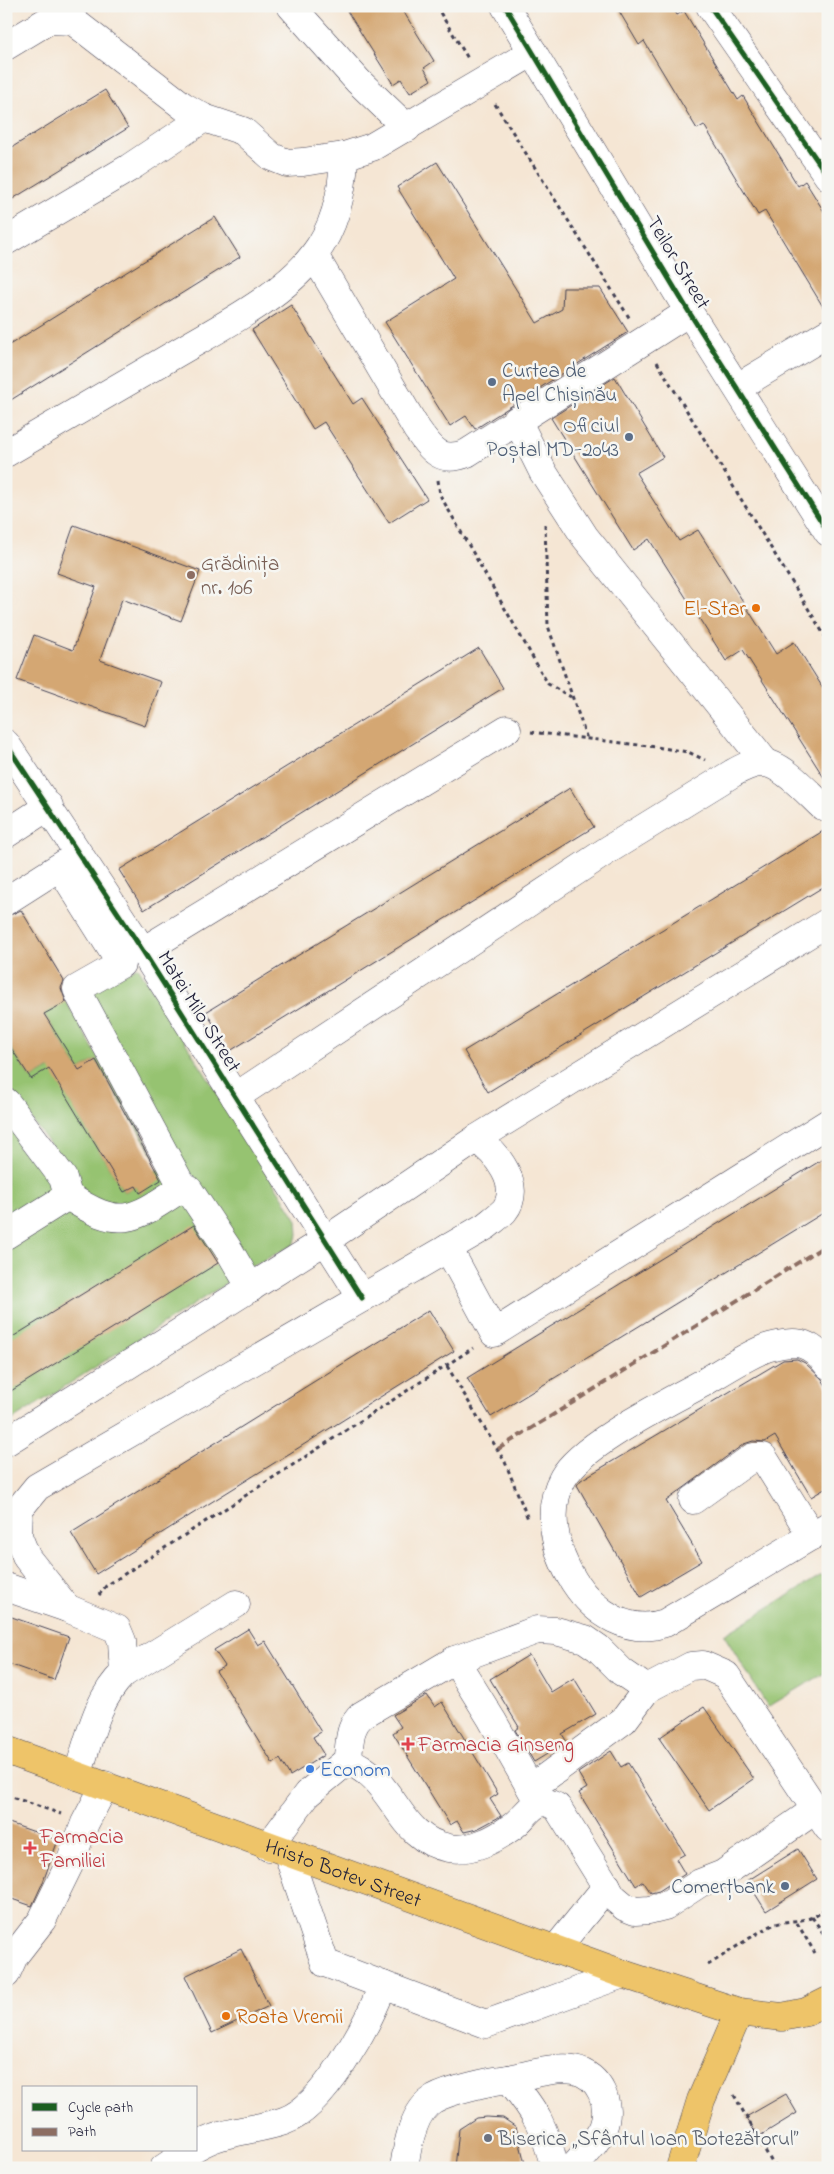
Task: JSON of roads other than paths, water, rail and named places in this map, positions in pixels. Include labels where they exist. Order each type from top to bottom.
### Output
[{"type":"main road","name":"Hristo Botev Street","points":[[6,1750],[623,1974],[739,2012],[782,2017],[806,2012],[828,2001]]},
{"type":"main road","points":[[680,2168],[702,2100],[739,2012]]},
{"type":"street","points":[[291,6],[358,81],[407,128]]},
{"type":"street","name":"Teilor Street","points":[[506,6],[690,312],[828,532]]},
{"type":"street","points":[[710,6],[828,176]]},
{"type":"street","points":[[6,46],[49,20],[73,21],[145,78],[204,118],[243,131],[272,157],[287,163],[344,156],[372,147],[533,52]]},
{"type":"street","points":[[6,242],[129,168],[204,118]]},
{"type":"street","points":[[6,453],[243,315],[298,272],[314,256],[330,227],[343,180],[344,156]]},
{"type":"street","points":[[314,256],[416,428],[434,450],[443,457],[454,458],[467,453],[690,312]]},
{"type":"street","points":[[738,387],[828,333]]},
{"type":"street","points":[[517,420],[543,472],[585,537],[765,762],[784,771],[822,806],[828,807]]},
{"type":"street","points":[[144,951],[507,729]]},
{"type":"street","name":"Matei Milo Street","points":[[6,744],[49,806],[70,860],[144,951],[362,1298]]},
{"type":"street","points":[[235,1097],[600,855],[732,773],[750,764],[765,762]]},
{"type":"street","points":[[6,834],[49,806]]},
{"type":"street","points":[[6,900],[70,860],[121,964],[77,989],[183,1188],[190,1190],[250,1288]]},
{"type":"street","points":[[6,1442],[326,1240],[476,1139],[828,922]]},
{"type":"street","points":[[6,1102],[63,1178],[68,1196],[90,1210],[109,1217],[130,1218],[151,1209],[183,1188]]},
{"type":"street","points":[[448,1248],[494,1333],[828,1123]]},
{"type":"street","points":[[78,1613],[27,1558],[18,1536],[19,1509],[37,1487],[486,1226],[505,1210],[510,1198],[510,1184],[501,1164],[487,1146],[476,1139]]},
{"type":"street","points":[[6,1235],[68,1196]]},
{"type":"street","points":[[693,1500],[753,1457],[763,1457],[820,1531],[665,1622],[653,1626],[637,1626],[617,1620],[603,1611],[570,1576],[559,1552],[555,1532],[555,1510],[563,1478],[572,1466],[587,1453],[624,1427],[761,1350],[783,1344],[806,1344],[815,1349],[828,1365]]},
{"type":"street","points":[[6,1587],[117,1629],[122,1641],[124,1673]]},
{"type":"street","points":[[77,1776],[105,1695],[113,1683],[124,1673],[236,1604]]},
{"type":"street","points":[[623,1974],[486,2024],[325,1963],[278,1850],[299,1803],[347,1761],[350,1730],[358,1719],[455,1660],[537,1630],[556,1631],[585,1639],[622,1672],[647,1689]]},
{"type":"street","points":[[347,1761],[367,1771],[388,1793],[405,1821],[413,1830],[432,1843],[450,1848],[469,1847],[487,1842],[513,1826],[535,1796],[624,1720],[647,1689],[691,1666],[704,1665],[726,1675],[822,1819],[723,1874],[700,1883],[665,1906],[635,1911],[625,1907],[613,1897],[557,1807],[535,1796],[455,1660]]},
{"type":"street","points":[[6,1974],[16,1936],[42,1920],[70,1863],[85,1823],[105,1785]]},
{"type":"street","points":[[556,1950],[607,1886]]},
{"type":"street","points":[[198,2146],[222,2136],[284,2121],[298,2114],[323,2089],[341,2064],[371,2016],[383,1985]]},
{"type":"street","points":[[404,2168],[406,2153],[414,2127],[421,2112],[434,2099],[492,2081],[574,2070],[587,2075],[598,2083],[604,2097],[606,2112],[603,2128],[586,2154],[572,2168]]},
{"type":"street","points":[[509,2079],[534,2110],[549,2145],[555,2168]]},
{"type":"street","points":[[164,2168],[188,2152]]},
{"type":"place","name":"Curtea de Apel Chișinău","points":[[492,382]]},
{"type":"place","name":"Oficiul Poștal MD-2043","points":[[629,437]]},
{"type":"place","name":"Grădinița nr. 106","points":[[191,575]]},
{"type":"place","name":"El-Star","points":[[756,608]]},
{"type":"place","name":"Farmacia Ginseng","points":[[408,1744]]},
{"type":"place","name":"Econom","points":[[310,1769]]},
{"type":"place","name":"Farmacia Familiei","points":[[30,1848]]},
{"type":"place","name":"Comerțbank","points":[[785,1886]]},
{"type":"place","name":"Roata Vremii","points":[[226,2016]]},
{"type":"place","name":"Biserica „Sfântul Ioan Botezătorul”","points":[[488,2138]]}]
